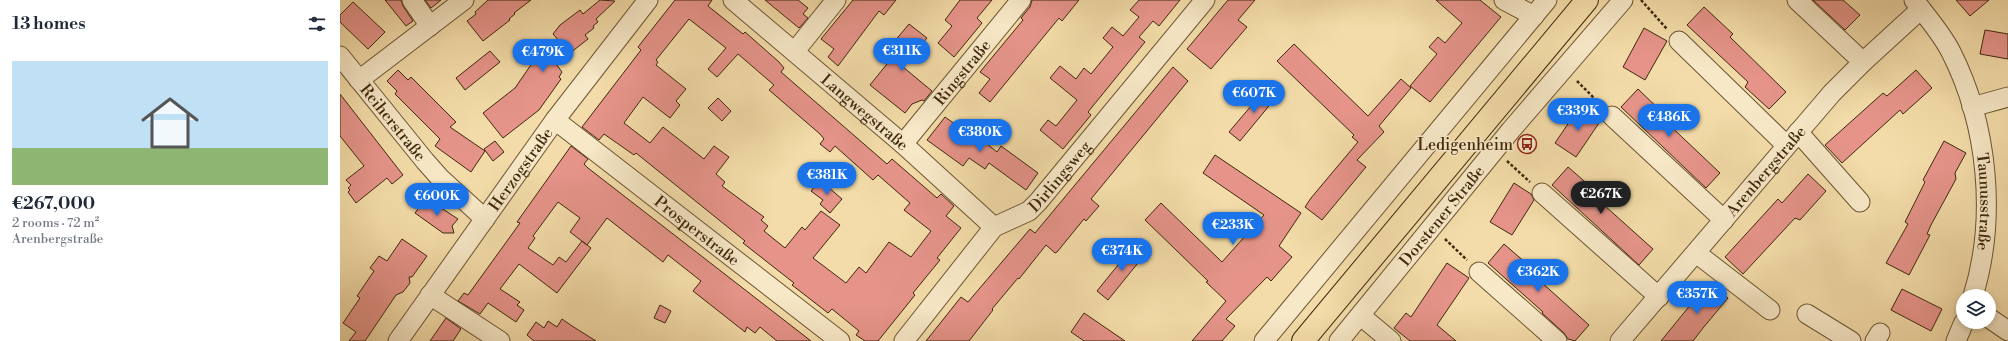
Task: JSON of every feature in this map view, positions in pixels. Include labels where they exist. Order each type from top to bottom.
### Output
[{"type":"main road","name":"Dorstener Straße","points":[[1303,341],[1587,0]]},
{"type":"street","points":[[412,0],[430,26]]},
{"type":"street","points":[[359,80],[464,0]]},
{"type":"street","name":"Herzogstraße","points":[[398,341],[555,120],[648,0]]},
{"type":"street","name":"Langwegstraße","points":[[732,0],[903,144],[994,227]]},
{"type":"street","points":[[794,51],[836,0]]},
{"type":"street","name":"Ringstraße","points":[[903,144],[1021,0]]},
{"type":"street","name":"Dirlingsweg","points":[[904,341],[994,227],[1029,211],[1038,202],[1206,0]]},
{"type":"street","points":[[1504,0],[1534,16]]},
{"type":"street","points":[[1264,341],[1548,0]]},
{"type":"street","name":"Dorstener Straße","points":[[1339,341],[1564,68],[1624,0]]},
{"type":"street","points":[[1797,0],[1863,62]]},
{"type":"street","name":"Arenbergstraße","points":[[1627,339],[1659,297],[1832,93],[1918,5]]},
{"type":"street","name":"Taunusstraße","points":[[1918,5],[1951,51],[1972,107],[1980,139],[1986,175],[1987,201],[1983,249],[1974,289]]},
{"type":"street","points":[[1678,42],[1792,139],[1860,202]]},
{"type":"street","name":"Reiherstraße","points":[[340,56],[430,167],[485,219]]},
{"type":"street","points":[[1972,107],[2008,97]]},
{"type":"street","points":[[1612,116],[1724,220]]},
{"type":"street","name":"Prosperstraße","points":[[555,120],[840,341]]},
{"type":"street","points":[[1542,193],[1659,297]]},
{"type":"street","points":[[1696,253],[1770,310]]},
{"type":"street","points":[[1480,272],[1557,341]]},
{"type":"street","points":[[430,295],[500,341]]},
{"type":"street","points":[[1807,314],[1851,341]]},
{"type":"street","points":[[1996,314],[2008,318]]},
{"type":"street","points":[[1360,316],[1391,341]]},
{"type":"street","points":[[1996,323],[2008,331]]},
{"type":"street","points":[[1956,341],[1961,329]]},
{"type":"path","points":[[1641,0],[1678,42]]},
{"type":"path","points":[[1564,68],[1612,116]]},
{"type":"path","points":[[1495,151],[1542,193]]},
{"type":"path","points":[[1433,228],[1480,272]]},
{"type":"building","points":[[385,0],[401,0],[403,6],[413,21],[406,26]]},
{"type":"building","points":[[425,0],[441,0],[431,8]]},
{"type":"building","points":[[488,0],[531,0],[514,13],[515,14],[509,19],[510,20],[483,41],[467,21],[476,14],[475,12]]},
{"type":"building","points":[[600,0],[615,1],[596,19],[598,22],[593,26],[594,28],[585,35],[588,39],[556,64],[562,72],[559,77],[561,79],[539,110],[503,138],[483,113],[515,88],[537,56],[542,56],[560,42],[553,34],[560,25],[580,10],[583,14]]},
{"type":"building","points":[[675,0],[712,0],[708,6],[743,34],[745,32],[779,62],[784,68],[781,72],[887,164],[892,159],[937,198],[941,194],[954,206],[946,216],[961,228],[937,258],[940,260],[913,293],[915,295],[878,341],[865,341],[856,335],[859,331],[832,309],[828,313],[792,285],[794,283],[743,243],[745,241],[636,153],[634,155],[604,134],[599,140],[582,127],[641,50],[638,47]],"holes":[[[689,19],[726,48],[708,69],[717,77],[738,54],[774,85],[769,90],[820,134],[824,139],[820,144],[830,152],[835,146],[873,180],[878,175],[910,203],[904,210],[931,231],[911,257],[889,242],[866,273],[859,267],[846,283],[813,258],[840,225],[821,211],[805,230],[802,227],[785,248],[764,231],[768,226],[761,220],[764,217],[722,186],[725,182],[716,174],[729,157],[714,146],[704,159],[663,127],[650,143],[624,123],[643,97],[670,118],[680,105],[676,101],[686,89],[656,65],[658,62],[656,60]]]},
{"type":"building","points":[[765,0],[798,0],[808,8],[803,14],[808,18],[799,28]]},
{"type":"building","points":[[853,0],[896,0],[884,15],[879,11],[838,66],[828,57],[834,49],[821,39]]},
{"type":"building","points":[[960,0],[992,0],[977,18],[982,23],[954,57],[938,43],[952,26],[945,20]]},
{"type":"building","points":[[1032,0],[1079,0],[1062,21],[1059,18],[990,102],[979,93],[990,79],[980,72],[1023,20],[1021,18],[1030,7]]},
{"type":"building","points":[[1139,0],[1180,0],[1159,26],[1153,21],[1139,37],[1145,42],[1088,112],[1091,115],[1063,149],[1040,130],[1048,120],[1056,126],[1077,100],[1050,78],[1060,66],[1076,79],[1084,68],[1091,74],[1113,47],[1103,38],[1112,27],[1123,36],[1139,17],[1130,10]]},
{"type":"building","points":[[1228,0],[1255,0],[1238,20],[1247,27],[1211,69],[1187,49]]},
{"type":"building","points":[[1436,0],[1480,0],[1501,17],[1430,102],[1410,86],[1437,54],[1429,47],[1438,37],[1445,43],[1462,23]]},
{"type":"building","points":[[1813,0],[1843,0],[1860,15],[1845,30]]},
{"type":"building","points":[[1956,0],[1989,0],[1970,16]]},
{"type":"building","points":[[353,2],[385,32],[368,49],[340,22],[340,15]]},
{"type":"building","points":[[1704,7],[1733,34],[1730,37],[1786,92],[1769,109],[1745,87],[1748,82],[1687,25]]},
{"type":"building","points":[[909,24],[927,38],[903,67],[932,91],[924,101],[922,100],[912,104],[905,113],[870,85],[891,59],[884,54]]},
{"type":"building","points":[[1644,28],[1667,41],[1645,80],[1623,67]]},
{"type":"building","points":[[1985,30],[2008,34],[2008,59],[1980,54]]},
{"type":"building","points":[[1294,44],[1368,116],[1401,79],[1411,88],[1379,126],[1384,132],[1357,160],[1366,167],[1322,220],[1305,207],[1358,142],[1352,137],[1354,135],[1277,61]]},
{"type":"building","points":[[490,51],[500,62],[465,90],[456,78]]},
{"type":"building","points":[[1173,67],[1188,81],[1091,199],[1099,206],[1086,221],[1084,219],[1057,252],[1055,253],[1046,245],[1019,279],[1018,278],[992,309],[993,310],[969,341],[926,341],[961,297],[968,302],[1030,229],[1035,233]]},
{"type":"building","points":[[398,70],[408,80],[411,77],[456,122],[450,127],[485,151],[471,172],[435,146],[440,139],[395,94],[397,91],[387,81]]},
{"type":"building","points":[[1916,70],[1932,88],[1903,114],[1900,110],[1842,163],[1825,145],[1883,93],[1887,96]]},
{"type":"building","points":[[1268,86],[1278,95],[1240,141],[1229,132]]},
{"type":"building","points":[[1638,89],[1666,116],[1663,119],[1720,173],[1706,188],[1621,107]]},
{"type":"building","points":[[340,94],[403,175],[392,184],[387,178],[356,203],[348,192],[350,190],[348,188],[351,185],[346,180],[364,166],[340,136]]},
{"type":"building","points":[[718,98],[731,111],[722,121],[708,108]]},
{"type":"building","points":[[1580,106],[1601,120],[1576,157],[1555,143]]},
{"type":"building","points":[[945,117],[980,142],[982,140],[997,152],[1001,146],[1038,173],[1026,190],[989,163],[985,169],[969,158],[963,166],[927,140]]},
{"type":"building","points":[[495,141],[504,152],[493,161],[484,149]]},
{"type":"building","points":[[1944,141],[1966,153],[1955,173],[1956,179],[1927,234],[1930,235],[1909,275],[1886,263],[1908,224],[1905,222],[1925,182],[1923,180]]},
{"type":"building","points":[[571,146],[588,159],[584,164],[588,168],[811,341],[777,341],[760,327],[755,333],[747,327],[745,332],[693,291],[701,281],[668,255],[663,262],[607,218],[587,245],[591,248],[557,293],[519,264],[500,289],[520,302],[517,305],[524,310],[516,322],[488,303],[480,314],[458,301],[464,293],[468,295],[520,223],[517,222]],"holes":[[[558,202],[580,218],[570,232],[582,241],[566,262],[559,257],[553,265],[528,248],[535,238],[533,236]]]},
{"type":"building","points":[[1215,155],[1301,213],[1279,246],[1292,257],[1271,281],[1267,277],[1226,319],[1235,326],[1222,341],[1192,341],[1226,301],[1206,282],[1208,281],[1145,220],[1161,203],[1222,262],[1264,215],[1203,173]]},
{"type":"building","points":[[1568,167],[1598,193],[1595,197],[1653,249],[1639,265],[1552,185]]},
{"type":"building","points":[[1808,174],[1826,191],[1800,220],[1795,218],[1743,274],[1725,257],[1778,199],[1782,203]]},
{"type":"building","points":[[820,180],[842,199],[830,213],[820,204],[823,200],[811,191]]},
{"type":"building","points":[[1514,183],[1531,194],[1534,200],[1512,235],[1490,222]]},
{"type":"building","points":[[426,198],[458,219],[452,226],[454,233],[443,233],[415,213]]},
{"type":"building","points":[[402,239],[427,256],[412,277],[409,277],[410,283],[403,292],[396,295],[365,341],[349,341],[356,332],[343,323],[360,298],[357,296],[374,271],[370,268],[379,256],[387,261]]},
{"type":"building","points":[[1135,244],[1146,253],[1108,300],[1097,291]]},
{"type":"building","points":[[1504,244],[1534,270],[1531,273],[1589,325],[1575,341],[1568,339],[1564,333],[1542,313],[1543,312],[1488,263]]},
{"type":"building","points":[[1447,263],[1469,278],[1437,325],[1456,341],[1410,341],[1394,328],[1406,313],[1411,317]]},
{"type":"building","points":[[1709,282],[1728,298],[1693,341],[1661,341]]},
{"type":"building","points":[[1902,289],[1942,309],[1931,331],[1891,310]]},
{"type":"building","points":[[660,305],[671,311],[665,323],[654,318]]},
{"type":"building","points":[[1084,313],[1125,341],[1084,341],[1071,332]]},
{"type":"building","points":[[446,318],[461,329],[453,341],[430,341]]},
{"type":"building","points":[[562,319],[596,341],[534,341],[527,335],[536,322],[544,328],[548,321],[557,327]]},
{"type":"place","name":"Ledigenheim","points":[[1527,144]]}]
